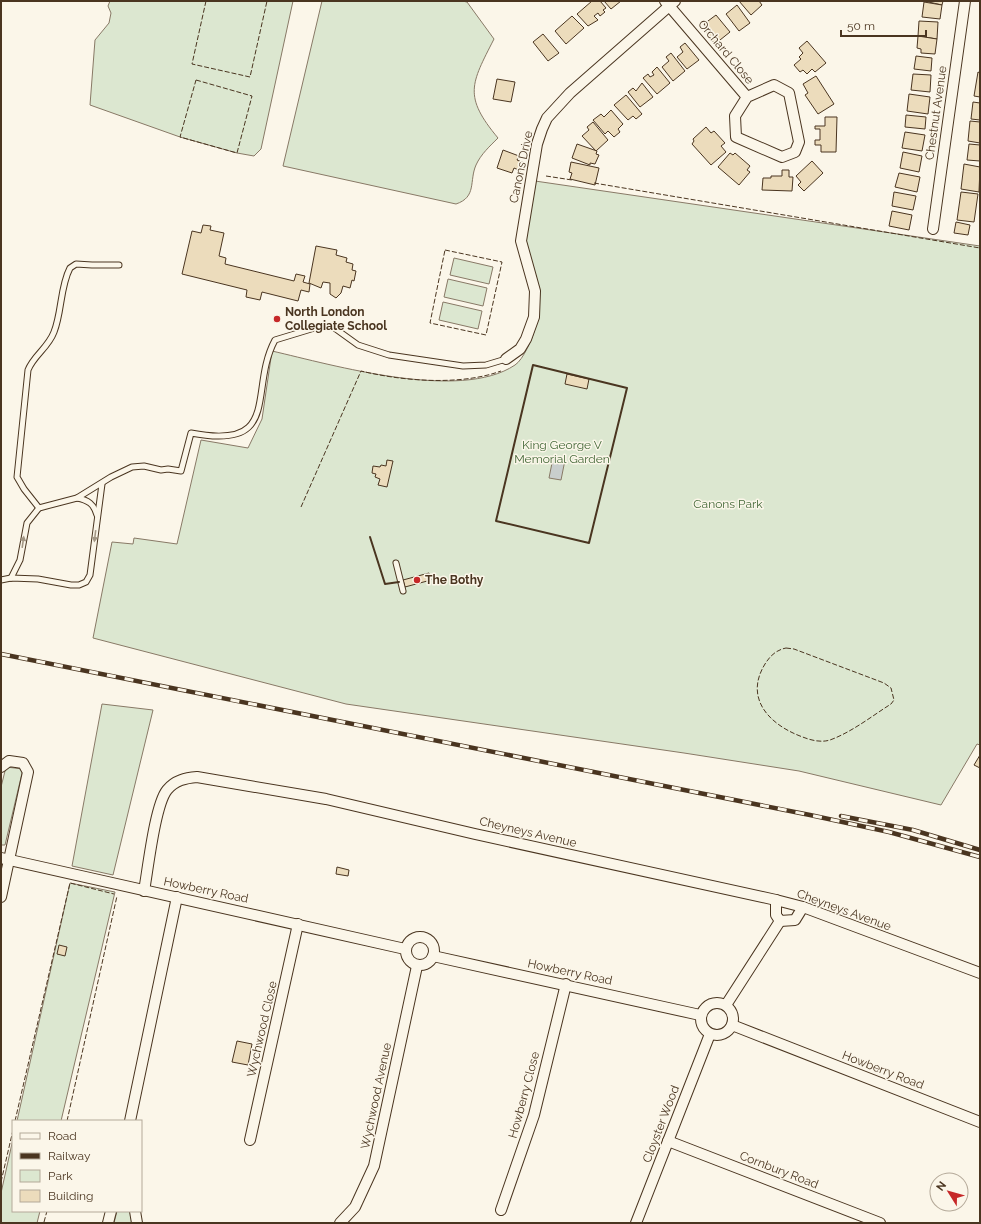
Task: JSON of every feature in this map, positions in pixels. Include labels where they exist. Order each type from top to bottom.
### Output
[{"type":"street","name":"Chestnut Avenue","points":[[933,228],[965,1]]},
{"type":"street","name":"Orchard Close","points":[[670,3],[747,97]]},
{"type":"street","name":"Canons Drive","points":[[506,359],[520,349],[526,339],[534,317],[534,291],[521,241],[537,144],[547,118],[570,93],[670,3]]},
{"type":"street","name":"Orchard Close","points":[[774,85],[789,92],[799,142],[795,152],[782,157],[736,137],[735,116],[747,97],[774,85]]},
{"type":"street","points":[[1,767],[9,761],[23,763],[28,772],[6,859],[1,897]]},
{"type":"street","name":"Cheyneys Avenue","points":[[144,891],[160,803],[168,789],[182,779],[197,777],[326,798],[483,836],[776,900],[803,907],[980,973]]},
{"type":"street","name":"Howberry Road","points":[[6,859],[406,949]]},
{"type":"street","points":[[130,1120],[178,897]]},
{"type":"street","points":[[776,900],[776,915],[780,921]]},
{"type":"street","points":[[780,921],[795,920],[803,907]]},
{"type":"street","points":[[726,1005],[780,921]]},
{"type":"street","name":"Wychwood Close","points":[[250,1140],[298,924]]},
{"type":"street","points":[[424,937],[428,939],[434,947],[433,956],[425,965],[417,966],[407,958],[406,949],[407,944],[414,938],[424,937]]},
{"type":"street","name":"Howberry Road","points":[[433,956],[566,984],[700,1015]]},
{"type":"street","name":"Wychwood Avenue","points":[[340,1223],[355,1207],[374,1166],[417,966]]},
{"type":"street","name":"Howberry Close","points":[[501,1210],[534,1115],[566,984]]},
{"type":"street","points":[[711,1003],[721,1003],[726,1005],[733,1016],[732,1025],[720,1035],[710,1034],[701,1024],[700,1015],[702,1010],[711,1003]]},
{"type":"street","name":"Howberry Road","points":[[732,1025],[980,1122]]},
{"type":"street","name":"Cloyster Wood","points":[[636,1223],[710,1034]]},
{"type":"street","name":"Cornbury Road","points":[[668,1141],[880,1223]]},
{"type":"street","points":[[108,1223],[111,1212]]},
{"type":"street","points":[[135,1212],[137,1223]]},
{"type":"lane","points":[[39,508],[24,489],[17,477],[28,370],[34,359],[46,347],[54,334],[70,268],[76,264],[92,266],[119,265]]},
{"type":"lane","points":[[11,578],[20,560],[27,523],[39,508],[77,498],[132,467],[144,466],[160,470],[168,469],[181,471],[191,433],[215,436],[240,432],[246,429],[254,421],[260,408],[272,347],[275,340],[328,326],[370,350],[389,355],[463,366],[486,365],[506,359]]},
{"type":"lane","points":[[1,580],[11,578],[38,579],[71,585],[80,585],[86,582],[90,575],[102,484]]},
{"type":"lane","points":[[77,498],[89,502],[94,506],[98,516]]},
{"type":"lane","points":[[396,563],[403,591]]},
{"type":"green space","points":[[110,1],[293,1],[261,149],[254,156],[237,153],[180,137],[90,105],[95,40],[109,23],[111,13],[108,6]]},
{"type":"green space","points":[[322,1],[467,2],[494,39],[480,68],[474,90],[475,100],[479,111],[498,138],[480,157],[474,171],[470,193],[463,201],[456,204],[283,166]]},
{"type":"green space","name":"Canons Park","points":[[535,181],[980,246],[980,745],[977,744],[941,805],[799,771],[346,704],[93,638],[112,542],[133,544],[134,538],[177,544],[201,440],[248,448],[262,419],[272,351],[361,371],[430,381],[462,380],[491,376],[515,365],[518,362],[530,343],[535,326],[525,247],[525,231]]},
{"type":"green space","points":[[454,258],[493,267],[489,284],[450,275]]},
{"type":"green space","points":[[448,279],[487,288],[483,306],[444,297]]},
{"type":"green space","points":[[443,302],[482,311],[478,329],[439,320]]},
{"type":"green space","points":[[102,704],[153,710],[113,875],[72,866]]},
{"type":"green space","points":[[6,767],[23,769],[5,845],[1,845],[1,787]]},
{"type":"green space","points":[[70,883],[115,892],[61,1120],[17,1120]]},
{"type":"green space","points":[[12,1144],[12,1212],[40,1212],[37,1223],[1,1223],[1,1193]]},
{"type":"green space","points":[[117,1212],[130,1212],[132,1223],[114,1223]]},
{"type":"shaded area","points":[[553,458],[565,460],[561,480],[549,478]]},
{"type":"building","points":[[592,1],[600,1],[606,8],[603,10],[605,12],[600,16],[598,13],[594,16],[598,20],[588,26],[577,14]]},
{"type":"building","points":[[604,1],[621,1],[611,9]]},
{"type":"building","points":[[739,1],[759,1],[762,5],[751,15]]},
{"type":"building","points":[[924,1],[943,1],[942,5]]},
{"type":"building","points":[[924,2],[942,5],[940,19],[922,17]]},
{"type":"building","points":[[737,5],[750,23],[739,31],[726,14]]},
{"type":"building","points":[[716,15],[730,32],[715,44],[704,30],[707,28],[704,24]]},
{"type":"building","points":[[572,16],[584,28],[566,44],[555,31]]},
{"type":"building","points":[[919,21],[938,22],[937,39],[918,36]]},
{"type":"building","points":[[543,34],[559,53],[548,61],[533,42]]},
{"type":"building","points":[[918,36],[937,39],[935,54],[921,53],[921,49],[917,48]]},
{"type":"building","points":[[807,41],[826,63],[815,72],[812,69],[807,74],[803,70],[800,72],[794,65],[801,59],[799,57],[803,53],[799,48]]},
{"type":"building","points":[[685,43],[699,60],[687,69],[677,57],[683,52],[680,47]]},
{"type":"building","points":[[671,53],[685,71],[673,81],[662,67],[669,61],[666,57]]},
{"type":"building","points":[[916,56],[932,58],[931,71],[914,69]]},
{"type":"building","points":[[657,67],[670,83],[657,94],[643,78],[648,74],[650,77],[654,75],[652,72]]},
{"type":"building","points":[[978,72],[980,73],[980,97],[974,96]]},
{"type":"building","points":[[913,74],[931,75],[930,92],[911,90]]},
{"type":"building","points":[[816,76],[834,104],[818,114],[805,95],[808,93],[803,84]]},
{"type":"building","points":[[497,79],[515,82],[511,102],[493,99]]},
{"type":"building","points":[[642,83],[653,97],[640,107],[628,92],[633,88],[636,91]]},
{"type":"building","points":[[909,94],[930,97],[928,114],[907,111]]},
{"type":"building","points":[[626,95],[642,114],[636,119],[633,116],[628,120],[614,105]]},
{"type":"building","points":[[973,102],[980,103],[980,120],[971,119]]},
{"type":"building","points":[[611,110],[623,124],[618,129],[620,132],[614,137],[608,131],[605,134],[593,120],[601,114],[604,117]]},
{"type":"building","points":[[906,115],[926,117],[925,129],[905,127]]},
{"type":"building","points":[[825,117],[837,117],[836,152],[821,152],[821,145],[815,145],[815,140],[820,140],[820,129],[815,129],[815,126],[825,126]]},
{"type":"building","points":[[970,121],[980,122],[980,143],[968,141]]},
{"type":"building","points":[[593,122],[608,140],[596,151],[582,136],[589,130],[587,127]]},
{"type":"building","points":[[706,127],[711,133],[714,131],[725,143],[721,146],[726,152],[711,165],[692,144],[694,141],[693,139]]},
{"type":"building","points":[[905,132],[925,135],[922,151],[902,148]]},
{"type":"building","points":[[577,144],[597,151],[596,154],[599,155],[595,164],[590,163],[590,165],[572,158]]},
{"type":"building","points":[[969,144],[980,145],[980,161],[967,160]]},
{"type":"building","points":[[503,150],[519,156],[517,160],[524,163],[521,171],[514,168],[512,173],[497,168]]},
{"type":"building","points":[[903,152],[922,156],[919,172],[900,168]]},
{"type":"building","points":[[730,153],[733,155],[735,153],[750,166],[747,170],[750,172],[739,185],[718,167]]},
{"type":"building","points":[[812,161],[823,173],[804,191],[798,185],[801,182],[796,176]]},
{"type":"building","points":[[571,162],[599,168],[595,185],[570,179],[572,173],[569,172]]},
{"type":"building","points":[[964,164],[980,167],[979,192],[961,189]]},
{"type":"building","points":[[782,170],[789,170],[789,177],[793,177],[792,191],[762,190],[763,178],[782,176]]},
{"type":"building","points":[[899,173],[920,177],[917,192],[895,187]]},
{"type":"building","points":[[894,192],[916,196],[913,210],[892,206]]},
{"type":"building","points":[[961,192],[978,194],[974,222],[957,220]]},
{"type":"building","points":[[892,211],[912,215],[909,230],[889,226]]},
{"type":"building","points":[[956,222],[970,225],[968,235],[954,233]]},
{"type":"building","points":[[203,225],[211,226],[210,230],[224,233],[219,256],[226,258],[225,264],[294,281],[296,274],[305,276],[303,282],[310,284],[309,292],[301,290],[298,301],[262,292],[260,300],[246,297],[247,290],[182,274],[192,231],[201,233]]},
{"type":"building","name":"North London Collegiate School","points":[[316,246],[337,250],[336,255],[347,258],[346,262],[353,264],[352,270],[356,271],[354,281],[352,280],[350,288],[343,286],[341,293],[336,298],[330,294],[330,283],[323,282],[321,288],[309,283]]},
{"type":"building","points":[[567,374],[589,379],[587,389],[565,384]]},
{"type":"building","points":[[387,460],[393,461],[387,487],[378,485],[380,479],[375,477],[376,474],[372,473],[373,466],[386,466]]},
{"type":"building","name":"The Bothy","points":[[429,573],[431,580],[405,587],[403,580]]},
{"type":"building","points":[[980,755],[980,768],[974,765]]},
{"type":"building","points":[[337,867],[349,870],[348,876],[336,874]]},
{"type":"building","points":[[59,945],[67,947],[65,956],[57,954]]},
{"type":"building","points":[[237,1041],[252,1044],[248,1065],[232,1062]]},
{"type":"railway","points":[[1,654],[810,815],[889,832],[980,857]]},
{"type":"railway","points":[[841,816],[913,830],[980,850]]},
{"type":"fence","points":[[206,1],[192,64],[250,77],[267,1]]},
{"type":"fence","points":[[196,80],[252,96],[237,153],[180,137],[196,80]]},
{"type":"fence","points":[[546,176],[572,180]]},
{"type":"fence","points":[[594,183],[980,248]]},
{"type":"fence","points":[[445,250],[502,262],[486,335],[430,323],[445,250]]},
{"type":"fence","points":[[301,507],[361,371],[394,377],[431,380],[468,379],[501,371]]},
{"type":"fence","points":[[786,648],[794,649],[884,683],[891,688],[894,700],[891,704],[862,724],[830,740],[811,740],[789,731],[770,717],[763,708],[759,699],[757,688],[759,676],[767,661],[776,652],[786,648]]},
{"type":"fence","points":[[15,1120],[70,883],[114,894]]},
{"type":"fence","points":[[67,1120],[117,896]]},
{"type":"fence","points":[[1,1182],[12,1134]]},
{"type":"fence","points":[[44,1222],[47,1212]]},
{"type":"wall","points":[[533,365],[627,388],[589,543],[496,521],[533,365]]},
{"type":"wall","points":[[370,537],[385,584],[399,582]]},
{"type":"place","name":"North London Collegiate School","points":[[277,319]]},
{"type":"place","name":"The Bothy","points":[[417,580]]},
{"type":"park label","name":"King George V Memorial Garden","points":[[562,452]]}]
